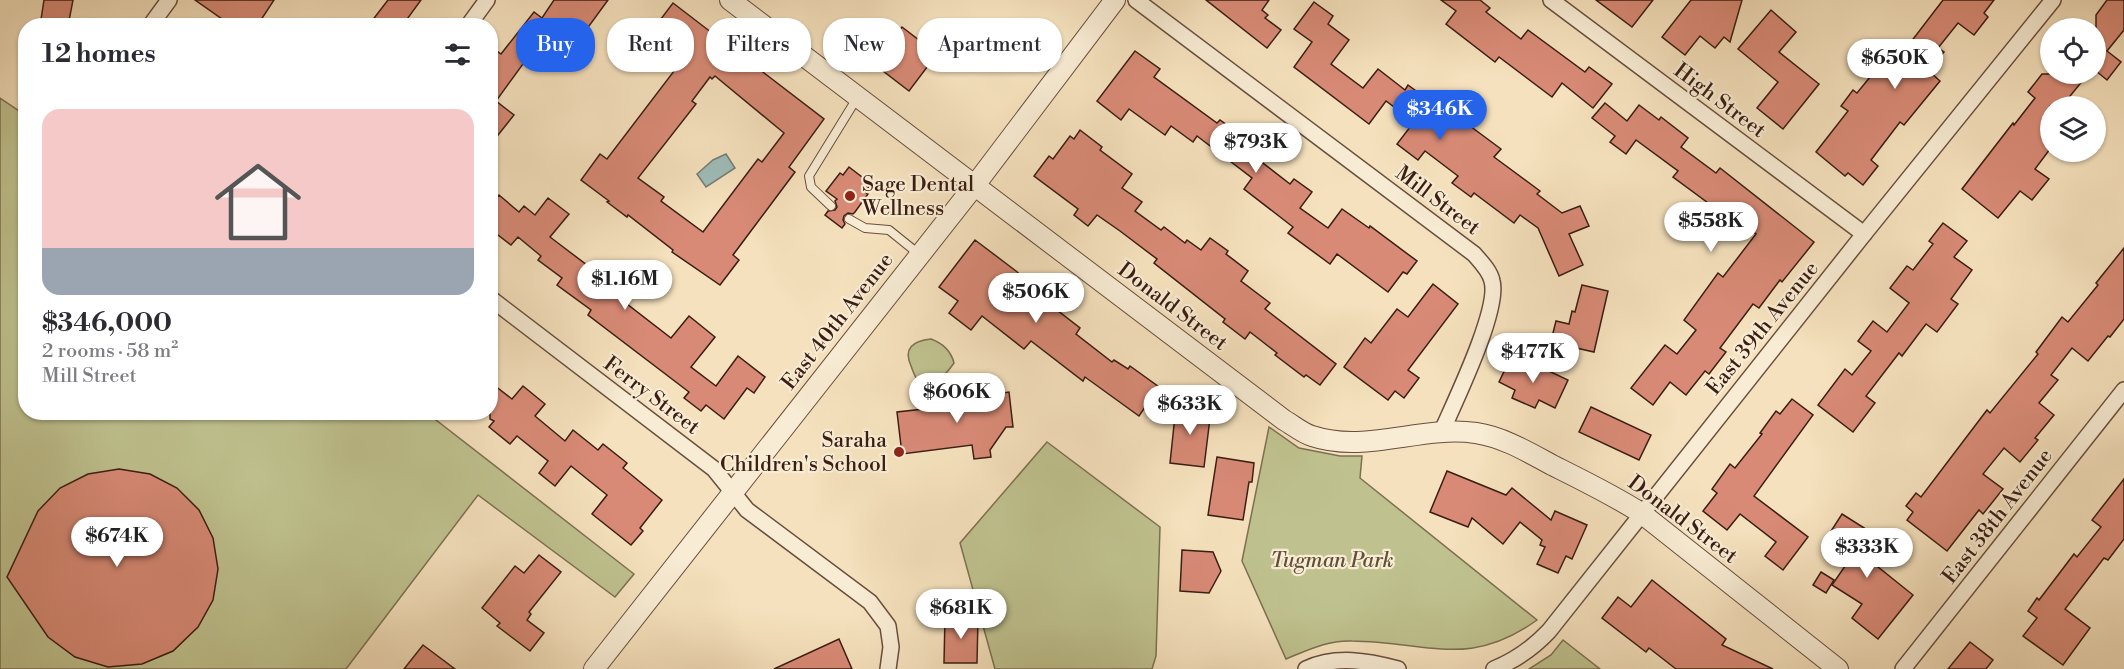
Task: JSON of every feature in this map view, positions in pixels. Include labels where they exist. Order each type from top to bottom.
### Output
[{"type":"street","points":[[156,18],[169,0]]},
{"type":"street","points":[[474,18],[487,0]]},
{"type":"street","name":"Donald Street","points":[[730,0],[1284,420],[1309,435],[1335,442],[1377,442],[1442,431],[1477,433],[1506,441],[1614,496],[1641,513],[1838,669]]},
{"type":"street","name":"East 40th Avenue","points":[[594,669],[975,185],[1115,0]]},
{"type":"street","name":"Mill Street","points":[[1136,0],[1465,247],[1485,267],[1493,282],[1492,302],[1486,326],[1442,431]]},
{"type":"street","name":"High Street","points":[[1551,0],[1864,234]]},
{"type":"street","name":"East 39th Avenue","points":[[1494,669],[1510,663],[1532,649],[1549,631],[2053,0]]},
{"type":"street","name":"Ferry Street","points":[[498,304],[714,469],[747,510],[870,602],[888,626],[891,647],[888,669]]},
{"type":"street","name":"East 38th Avenue","points":[[1903,669],[2124,390]]},
{"type":"street","points":[[1306,669],[1340,661],[1365,660],[1398,669]]},
{"type":"lane","points":[[831,206],[811,187],[809,176],[858,96]]},
{"type":"lane","points":[[849,219],[865,228],[889,230],[920,255]]},
{"type":"green space","points":[[0,98],[18,110],[18,420],[436,420],[634,574],[615,597],[478,495],[346,669],[0,669]]},
{"type":"green space","points":[[931,339],[945,348],[954,363],[945,375],[924,386],[914,375],[908,354],[911,346]]},
{"type":"green space","name":"Tugman Park","points":[[1269,427],[1299,448],[1340,456],[1362,456],[1360,478],[1537,620],[1513,635],[1490,644],[1469,648],[1427,648],[1380,642],[1343,641],[1318,646],[1286,659],[1242,561]]},
{"type":"green space","points":[[1047,442],[1160,527],[1156,656],[1152,669],[995,669],[960,543]]},
{"type":"green space","points":[[1563,640],[1600,669],[1529,669],[1551,655]]},
{"type":"water","points":[[726,154],[735,168],[706,187],[697,174],[713,160]]},
{"type":"building","points":[[44,0],[73,0],[70,18],[41,18]]},
{"type":"building","points":[[195,0],[274,0],[262,18],[221,18]]},
{"type":"building","points":[[388,0],[421,0],[408,18],[374,18]]},
{"type":"building","points":[[554,0],[608,0],[595,18],[542,18]]},
{"type":"building","points":[[1206,0],[1269,0],[1262,10],[1268,15],[1265,18],[1281,30],[1267,48]]},
{"type":"building","points":[[1441,0],[1480,0],[1490,8],[1486,12],[1521,39],[1528,30],[1585,72],[1589,67],[1612,84],[1593,108],[1562,83],[1552,97],[1499,57],[1495,62],[1446,24],[1456,11]]},
{"type":"building","points":[[1596,0],[1653,0],[1632,27]]},
{"type":"building","points":[[1691,0],[1742,0],[1730,42],[1724,37],[1715,48],[1700,36],[1685,55],[1662,37]]},
{"type":"building","points":[[1943,0],[1994,0],[1984,13],[1988,17],[1974,35],[1958,23],[1938,48],[1944,52],[1929,71],[1940,81],[1904,125],[1900,122],[1871,160],[1878,166],[1863,185],[1848,173],[1845,176],[1816,152],[1848,111],[1841,106],[1853,90],[1857,93],[1879,66],[1873,61],[1890,40],[1904,51]]},
{"type":"building","points":[[2107,0],[2124,0],[2124,30],[2107,51],[2121,62],[2107,80],[2106,18],[2096,18]]},
{"type":"building","points":[[1314,2],[1333,16],[1328,24],[1349,40],[1331,64],[1363,88],[1378,69],[1405,90],[1408,85],[1464,126],[1466,123],[1501,149],[1494,157],[1540,191],[1537,194],[1562,213],[1580,206],[1589,226],[1569,234],[1583,265],[1559,276],[1538,228],[1520,215],[1514,223],[1474,193],[1471,197],[1452,183],[1458,176],[1425,151],[1418,160],[1397,144],[1414,122],[1386,101],[1369,124],[1294,67],[1312,42],[1294,29]]},
{"type":"building","points":[[673,3],[693,18],[662,18]]},
{"type":"building","points":[[1771,10],[1796,32],[1779,52],[1819,84],[1783,129],[1757,108],[1778,82],[1738,49]]},
{"type":"building","points":[[534,12],[542,18],[529,18]]},
{"type":"building","points":[[694,19],[706,28],[706,72],[763,72],[824,119],[789,167],[795,172],[733,255],[739,260],[720,285],[672,252],[673,250],[581,180],[600,154],[607,159],[673,72],[694,72]],"holes":[[[715,76],[784,133],[762,162],[758,159],[703,232],[661,201],[664,197],[638,178],[696,104],[692,101],[710,77],[712,79]]]},
{"type":"building","points":[[905,29],[917,39],[917,72],[923,72],[909,91],[884,72],[905,72]]},
{"type":"building","points":[[516,35],[517,72],[498,98],[498,52],[501,54]]},
{"type":"building","points":[[1135,51],[1160,69],[1154,77],[1217,123],[1220,120],[1245,138],[1248,134],[1267,149],[1259,160],[1290,184],[1294,179],[1312,192],[1300,208],[1328,228],[1342,209],[1369,228],[1370,226],[1417,261],[1407,274],[1403,272],[1388,292],[1337,254],[1330,264],[1288,233],[1293,227],[1244,189],[1252,178],[1197,136],[1193,142],[1171,126],[1165,135],[1129,109],[1121,120],[1097,101]]},
{"type":"building","points":[[2040,77],[2040,84],[2080,84],[2070,96],[2040,96],[2040,162],[2035,169],[2049,179],[2032,200],[2020,191],[1998,218],[1962,189],[2035,98],[2028,92]]},
{"type":"building","points":[[498,103],[514,115],[498,135]]},
{"type":"building","points":[[1605,103],[1627,121],[1639,105],[1659,120],[1661,117],[1688,138],[1681,147],[1716,173],[1720,168],[1814,242],[1759,308],[1753,304],[1720,348],[1726,352],[1709,374],[1705,371],[1686,395],[1670,382],[1653,405],[1631,388],[1665,345],[1677,354],[1696,330],[1684,320],[1718,273],[1723,277],[1756,234],[1722,207],[1719,211],[1673,177],[1678,171],[1636,140],[1626,154],[1610,142],[1615,136],[1592,118]]},
{"type":"building","points":[[1080,130],[1102,147],[1100,150],[1132,174],[1122,188],[1142,202],[1135,211],[1161,230],[1164,227],[1185,243],[1187,240],[1201,250],[1210,238],[1228,251],[1226,254],[1248,271],[1241,281],[1270,303],[1265,309],[1336,364],[1320,385],[1306,375],[1304,377],[1250,332],[1245,339],[1223,322],[1225,319],[1154,263],[1157,259],[1097,215],[1088,226],[1074,215],[1078,209],[1034,176],[1049,156],[1053,159],[1070,136],[1074,139]]},
{"type":"building","name":"Sage Dental Wellness","points":[[849,167],[871,184],[865,192],[868,194],[855,212],[844,216],[845,224],[842,228],[825,215],[837,207],[835,201],[837,199],[826,191],[840,173],[843,175]]},
{"type":"building","points":[[498,196],[519,212],[524,206],[535,215],[548,198],[569,214],[550,237],[604,278],[600,283],[671,338],[689,316],[715,337],[691,367],[716,386],[738,356],[765,377],[754,393],[747,388],[724,419],[706,405],[701,411],[684,398],[689,392],[588,315],[591,310],[557,285],[562,278],[538,260],[541,256],[518,237],[511,245],[498,235]]},
{"type":"building","points":[[1943,223],[1967,241],[1954,257],[1972,270],[1951,299],[1958,304],[1937,332],[1926,324],[1902,356],[1899,353],[1866,396],[1875,403],[1853,432],[1818,405],[1845,369],[1852,375],[1871,351],[1858,341],[1873,321],[1887,332],[1909,303],[1890,288],[1907,266],[1913,270],[1933,244],[1929,241]]},
{"type":"building","points":[[975,240],[1016,271],[1042,294],[1039,296],[1080,328],[1076,334],[1112,362],[1114,360],[1128,369],[1130,366],[1159,387],[1139,416],[1085,377],[1083,381],[1031,341],[1024,349],[982,316],[971,330],[949,313],[958,301],[939,287]]},
{"type":"building","points":[[2124,248],[2124,319],[2088,361],[2072,348],[2051,375],[2058,380],[2039,403],[2054,415],[2035,438],[2038,440],[2020,462],[2004,448],[1983,474],[2003,489],[1983,514],[1979,510],[1947,551],[1907,520],[1913,512],[1906,506],[1916,493],[1921,497],[1987,410],[1990,413],[2038,354],[2036,352],[2062,317],[2068,322]]},
{"type":"building","points":[[1433,284],[1458,304],[1408,370],[1419,378],[1404,398],[1395,391],[1388,400],[1344,367],[1365,338],[1371,343],[1397,309],[1408,317]]},
{"type":"building","points":[[1582,285],[1608,291],[1594,352],[1576,348],[1575,351],[1550,345],[1556,321],[1569,324],[1572,311],[1575,312]]},
{"type":"building","points":[[1511,357],[1528,365],[1530,362],[1568,380],[1555,408],[1539,400],[1535,408],[1512,398],[1515,390],[1499,382]]},
{"type":"building","points":[[523,386],[545,404],[535,416],[565,441],[573,430],[598,450],[603,444],[627,463],[623,468],[662,500],[640,528],[643,531],[631,545],[592,514],[607,495],[571,466],[555,486],[539,473],[548,461],[517,436],[510,444],[489,427],[494,421],[492,420],[498,420],[498,388],[512,399]]},
{"type":"building","name":"Saraha Children's School","points":[[981,388],[982,396],[1009,392],[1013,427],[1006,427],[990,450],[991,457],[974,459],[972,445],[902,454],[897,412],[942,407],[942,400],[965,397],[964,391]]},
{"type":"building","points":[[1792,399],[1813,415],[1754,496],[1808,537],[1783,570],[1765,556],[1776,542],[1740,514],[1727,530],[1703,511],[1717,493],[1712,489],[1730,464],[1735,468],[1762,434],[1760,433],[1776,411],[1780,414]]},
{"type":"building","points":[[1176,406],[1211,410],[1204,467],[1170,463]]},
{"type":"building","points":[[1591,407],[1651,435],[1639,460],[1579,432]]},
{"type":"building","points":[[1217,457],[1254,463],[1243,520],[1208,515]]},
{"type":"building","points":[[119,469],[150,474],[177,488],[199,510],[213,538],[218,569],[213,600],[198,627],[173,651],[142,664],[108,667],[75,657],[48,637],[7,577],[38,511],[60,488],[88,474]]},
{"type":"building","points":[[1447,471],[1506,495],[1512,488],[1551,520],[1555,511],[1587,525],[1572,559],[1566,556],[1558,573],[1537,564],[1545,547],[1540,545],[1542,540],[1520,522],[1503,544],[1472,518],[1468,527],[1430,512]]},
{"type":"building","points":[[2124,479],[2124,539],[2108,560],[2104,558],[2065,609],[2090,628],[2063,665],[2023,636],[2037,618],[2028,611],[2074,554],[2077,557],[2101,527],[2092,520]]},
{"type":"building","points":[[1842,514],[1880,538],[1867,558],[1913,595],[1878,639],[1852,618],[1862,604],[1832,585],[1852,556],[1826,539]]},
{"type":"building","points":[[1182,550],[1213,552],[1221,571],[1209,593],[1180,591]]},
{"type":"building","points":[[539,555],[561,572],[529,612],[531,614],[527,620],[544,633],[530,651],[497,626],[500,623],[482,608],[515,566],[524,573]]},
{"type":"building","points":[[1821,572],[1834,580],[1826,593],[1813,585]]},
{"type":"building","points":[[1652,580],[1726,639],[1722,645],[1773,669],[1676,669],[1649,648],[1646,652],[1602,618],[1618,597],[1631,607]]},
{"type":"building","points":[[945,617],[978,618],[977,663],[944,663]]},
{"type":"building","points":[[839,639],[852,669],[774,669]]},
{"type":"building","points":[[1970,642],[1993,660],[1986,669],[1948,669]]},
{"type":"building","points":[[423,645],[455,669],[404,669]]},
{"type":"place","name":"Sage Dental Wellness","points":[[850,196]]},
{"type":"place","name":"Saraha Children's School","points":[[899,452]]}]
